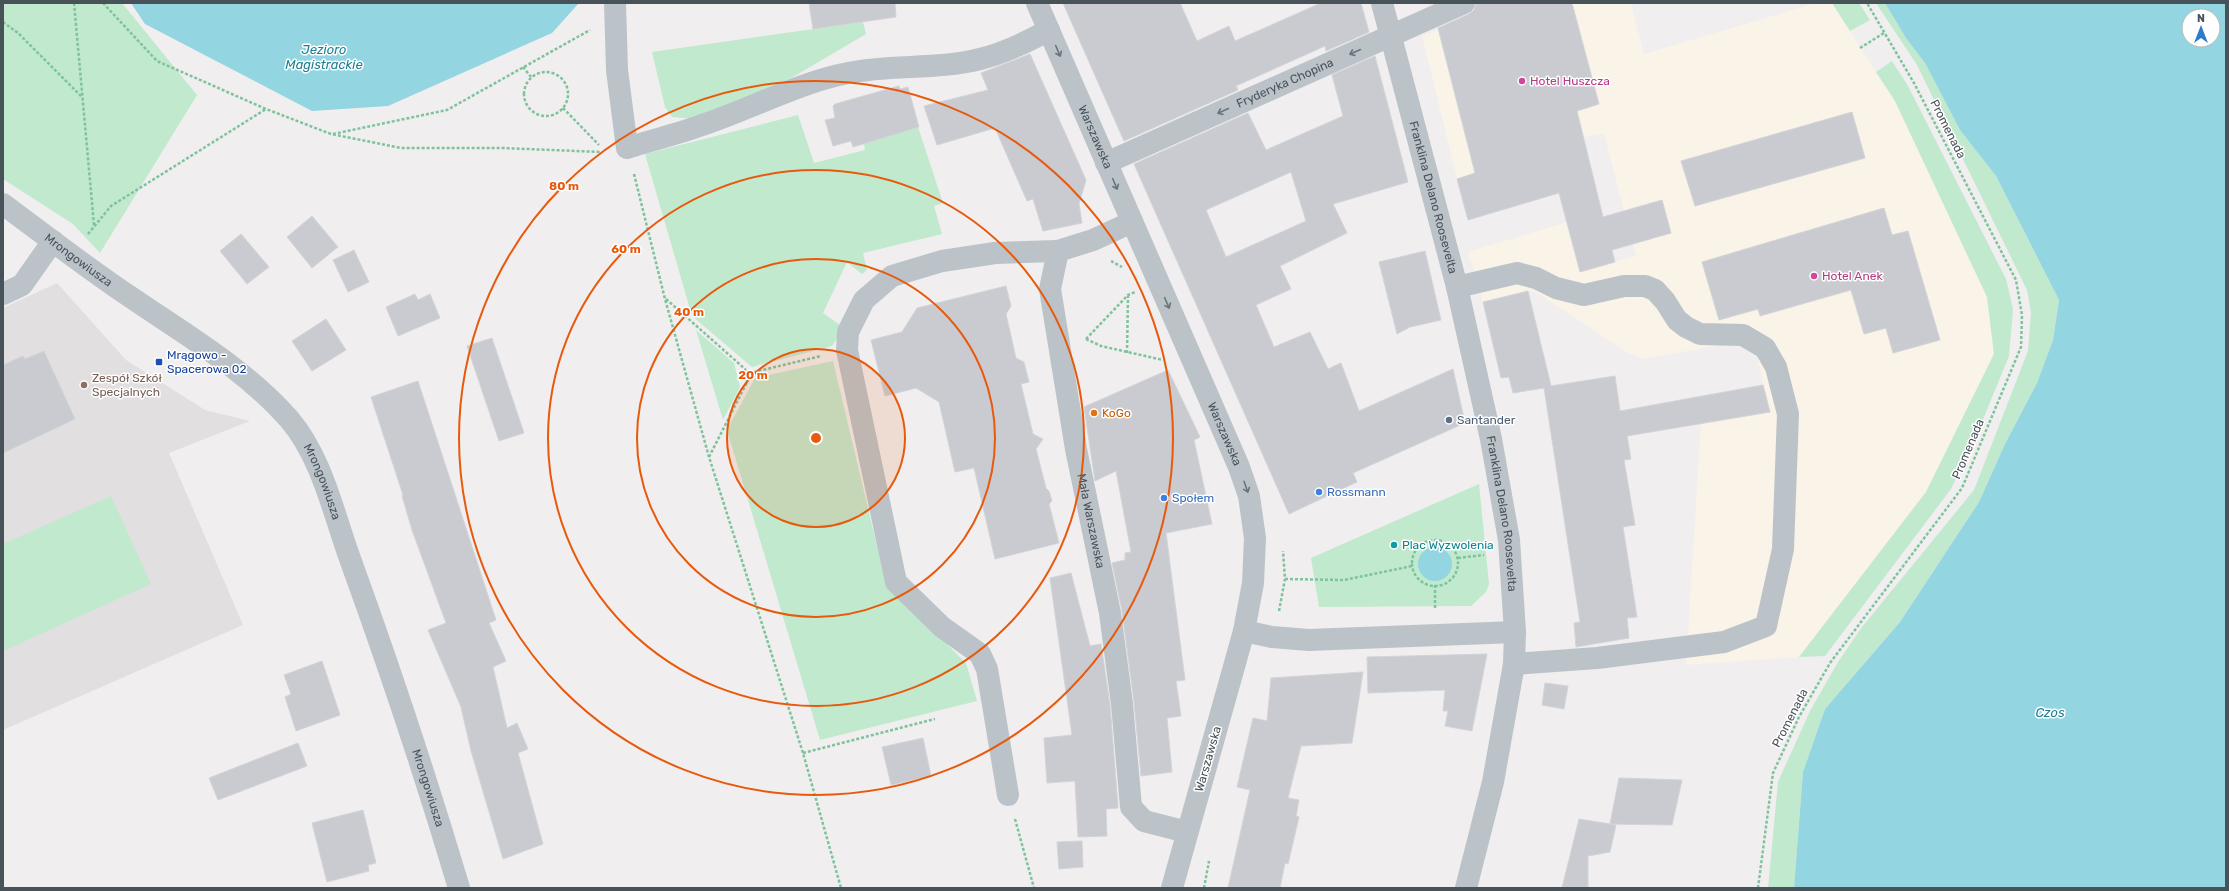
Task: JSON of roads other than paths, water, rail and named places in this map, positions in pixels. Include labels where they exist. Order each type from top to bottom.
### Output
[{"type":"street","points":[[615,3],[617,70],[627,148],[703,125],[809,84],[847,73],[892,67],[929,66],[979,60],[1009,50],[1049,30]]},
{"type":"street","name":"Warszawska","points":[[1037,3],[1239,467],[1249,496],[1255,538],[1253,583],[1244,630],[1172,888]]},
{"type":"street","name":"Franklina Delano Roosevelta","points":[[1382,3],[1457,287],[1491,439],[1509,540],[1515,632],[1514,664],[1492,782],[1466,888]]},
{"type":"street","name":"Fryderyka Chopina","points":[[1106,163],[1464,3]]},
{"type":"street","name":"Mrongowiusza","points":[[3,204],[94,273],[244,376],[267,395],[290,421],[304,440],[320,473],[361,590],[419,759],[459,888]]},
{"type":"street","points":[[1008,795],[987,669],[980,654],[942,627],[896,582],[847,350],[848,332],[864,300],[892,276],[942,261],[995,253],[1058,251],[1093,240],[1132,222]]},
{"type":"street","points":[[3,294],[22,285],[53,241]]},
{"type":"street","name":"Mała Warszawska","points":[[1058,251],[1050,289],[1076,449],[1110,613],[1122,704],[1131,807],[1144,821],[1187,832]]},
{"type":"street","points":[[1457,287],[1517,273],[1536,278],[1556,288],[1584,295],[1624,286],[1645,286],[1655,290],[1665,301],[1677,320],[1686,327],[1700,334],[1743,335],[1765,348],[1776,366],[1788,414],[1783,548],[1766,626],[1724,642],[1597,658],[1514,664]]},
{"type":"street","points":[[1244,630],[1272,637],[1309,640],[1515,632]]},
{"type":"water","name":"Jezioro Magistrackie","points":[[131,3],[579,3],[552,33],[388,106],[312,111],[145,24]]},
{"type":"water","name":"Czos","points":[[1885,3],[2226,3],[2226,888],[1794,888],[1803,772],[1825,709],[1900,622],[1979,502],[2005,444],[2037,383],[2053,340],[2059,300],[1996,176],[1960,130],[1925,63],[1906,38]]},
{"type":"water","points":[[1432,547],[1438,547],[1447,552],[1451,558],[1451,570],[1447,576],[1438,581],[1432,581],[1423,576],[1418,567],[1418,561],[1423,552]]},
{"type":"place","name":"Hotel Huszcza","points":[[1522,81]]},
{"type":"place","name":"Hotel Anek","points":[[1814,276]]},
{"type":"place","name":"Mrągowo - Spacerowa 02","points":[[159,362]]},
{"type":"place","name":"Zespół Szkół Specjalnych","points":[[84,385]]},
{"type":"place","name":"KoGo","points":[[1094,413]]},
{"type":"place","name":"Santander","points":[[1449,420]]},
{"type":"place","name":"Rossmann","points":[[1319,492]]},
{"type":"place","name":"Społem","points":[[1164,498]]},
{"type":"place","name":"Plac Wyzwolenia","points":[[1394,545]]}]
